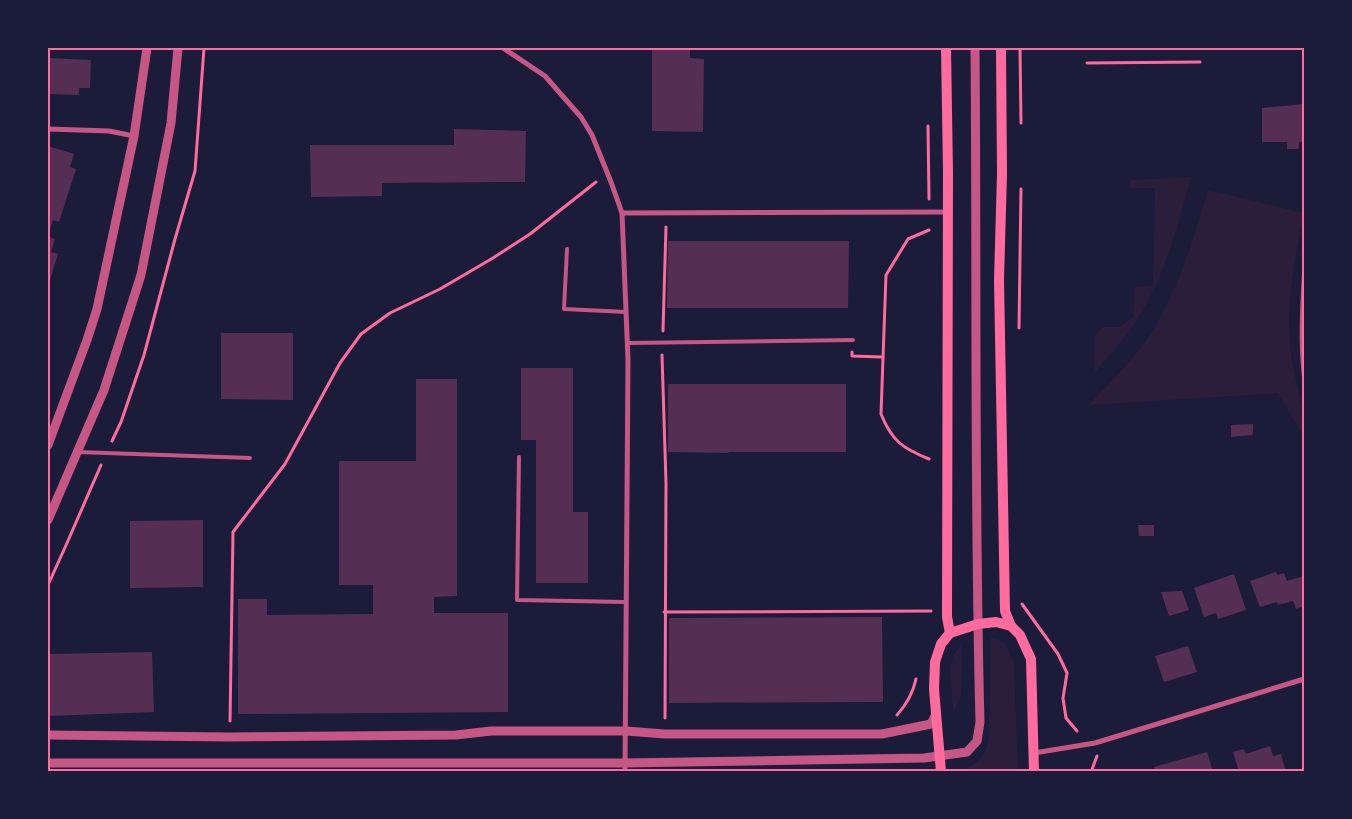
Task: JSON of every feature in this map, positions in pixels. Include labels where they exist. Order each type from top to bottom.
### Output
[{"type":"main road","points":[[946,48],[948,172],[947,617],[950,634]]},
{"type":"main road","points":[[1001,48],[1002,174],[999,280],[1005,611],[1011,626],[1025,643],[1031,659],[1034,772]]},
{"type":"main road","points":[[942,772],[934,689],[935,662],[941,644],[950,634],[978,624],[996,622],[1011,626]]},
{"type":"street","points":[[48,445],[97,309],[134,136],[147,48]]},
{"type":"street","points":[[48,520],[104,390],[141,275],[171,123],[178,48]]},
{"type":"street","points":[[503,48],[544,76],[581,117],[592,135],[622,213],[627,343],[625,767]]},
{"type":"street","points":[[48,763],[625,767],[924,758],[967,752],[977,741],[980,722],[975,48]]},
{"type":"street","points":[[48,129],[109,132],[134,136]]},
{"type":"street","points":[[622,213],[947,212]]},
{"type":"street","points":[[1034,753],[1095,743],[1304,679]]},
{"type":"street","points":[[48,735],[229,737],[456,734],[491,731],[626,731],[665,734],[882,734],[931,724],[936,714]]},
{"type":"lane","points":[[567,249],[564,309],[626,312]]},
{"type":"lane","points":[[1304,274],[1302,357],[1304,377]]},
{"type":"lane","points":[[627,343],[853,340]]},
{"type":"lane","points":[[77,452],[250,458]]},
{"type":"lane","points":[[519,457],[516,600],[626,602]]},
{"type":"path","points":[[1020,48],[1021,126]]},
{"type":"path","points":[[1087,63],[1200,62]]},
{"type":"path","points":[[928,124],[929,240]]},
{"type":"path","points":[[229,737],[233,532],[285,464],[340,363],[361,334],[390,313],[472,271],[530,234],[607,172]]},
{"type":"path","points":[[1019,332],[1021,184]]},
{"type":"path","points":[[665,734],[666,483],[662,342],[666,212]]},
{"type":"path","points":[[929,459],[896,441],[887,428],[881,414],[886,275],[908,239],[930,230]]},
{"type":"path","points":[[853,340],[852,356],[882,357]]},
{"type":"path","points":[[929,449],[929,466]]},
{"type":"path","points":[[1022,595],[1022,604],[1058,654],[1067,673],[1063,698],[1066,718],[1076,731],[1084,732]]},
{"type":"path","points":[[930,603],[930,616]]},
{"type":"path","points":[[664,612],[930,611]]},
{"type":"path","points":[[882,734],[882,722],[897,715],[906,704],[914,688],[917,671]]},
{"type":"path","points":[[1091,772],[1097,755]]},
{"type":"shaded area","points":[[1191,177],[1169,251],[1146,305],[1132,328],[1095,372],[1095,336],[1103,327],[1119,327],[1133,317],[1135,287],[1153,285],[1155,188],[1130,188],[1131,180]]},
{"type":"shaded area","points":[[1208,190],[1304,213],[1292,279],[1289,329],[1290,346],[1303,414],[1304,437],[1278,393],[1089,405],[1137,353],[1165,309],[1182,270]]},
{"type":"shaded area","points":[[991,636],[1005,644],[1014,663],[1018,771],[961,771],[980,759],[989,739]]},
{"type":"shaded area","points":[[962,644],[961,697],[953,712],[950,667],[954,654]]},
{"type":"building","points":[[652,48],[690,48],[690,58],[704,59],[703,132],[652,131]]},
{"type":"building","points":[[48,58],[91,60],[90,88],[79,88],[79,95],[48,94]]},
{"type":"building","points":[[1304,104],[1304,142],[1299,142],[1299,149],[1287,149],[1287,142],[1262,142],[1262,108]]},
{"type":"building","points":[[454,129],[526,131],[525,182],[382,183],[382,196],[311,197],[310,145],[454,145]]},
{"type":"building","points":[[48,146],[74,154],[70,167],[76,169],[59,222],[53,220],[48,236]]},
{"type":"building","points":[[48,236],[55,239],[51,252],[58,254],[48,287]]},
{"type":"building","points":[[668,241],[849,241],[848,308],[667,308]]},
{"type":"building","points":[[221,333],[293,333],[293,400],[221,399]]},
{"type":"building","points":[[521,368],[573,368],[573,512],[588,512],[588,583],[536,583],[536,440],[521,440]]},
{"type":"building","points":[[416,379],[457,379],[457,596],[434,597],[434,613],[508,613],[508,712],[238,714],[238,599],[267,599],[267,615],[373,614],[373,585],[339,585],[339,461],[416,461]]},
{"type":"building","points":[[668,384],[846,384],[846,452],[668,452]]},
{"type":"building","points":[[1253,424],[1253,435],[1231,437],[1231,425]]},
{"type":"building","points":[[203,520],[203,587],[130,588],[130,521]]},
{"type":"building","points":[[1138,525],[1154,525],[1154,536],[1139,536]]},
{"type":"building","points":[[1276,572],[1277,575],[1284,573],[1287,581],[1304,576],[1304,606],[1296,609],[1293,601],[1278,605],[1277,602],[1260,607],[1250,581]]},
{"type":"building","points":[[1234,574],[1246,610],[1218,619],[1216,613],[1204,617],[1194,588]]},
{"type":"building","points":[[1182,591],[1189,610],[1169,616],[1161,592]]},
{"type":"building","points":[[882,617],[883,702],[669,703],[669,618]]},
{"type":"building","points":[[1188,646],[1197,672],[1164,682],[1155,656]]},
{"type":"building","points":[[152,652],[154,712],[48,716],[48,654]]},
{"type":"building","points":[[1270,746],[1273,756],[1281,754],[1286,772],[1239,772],[1233,752],[1243,749],[1246,754]]},
{"type":"building","points":[[1207,752],[1213,772],[1155,772],[1154,767]]}]
